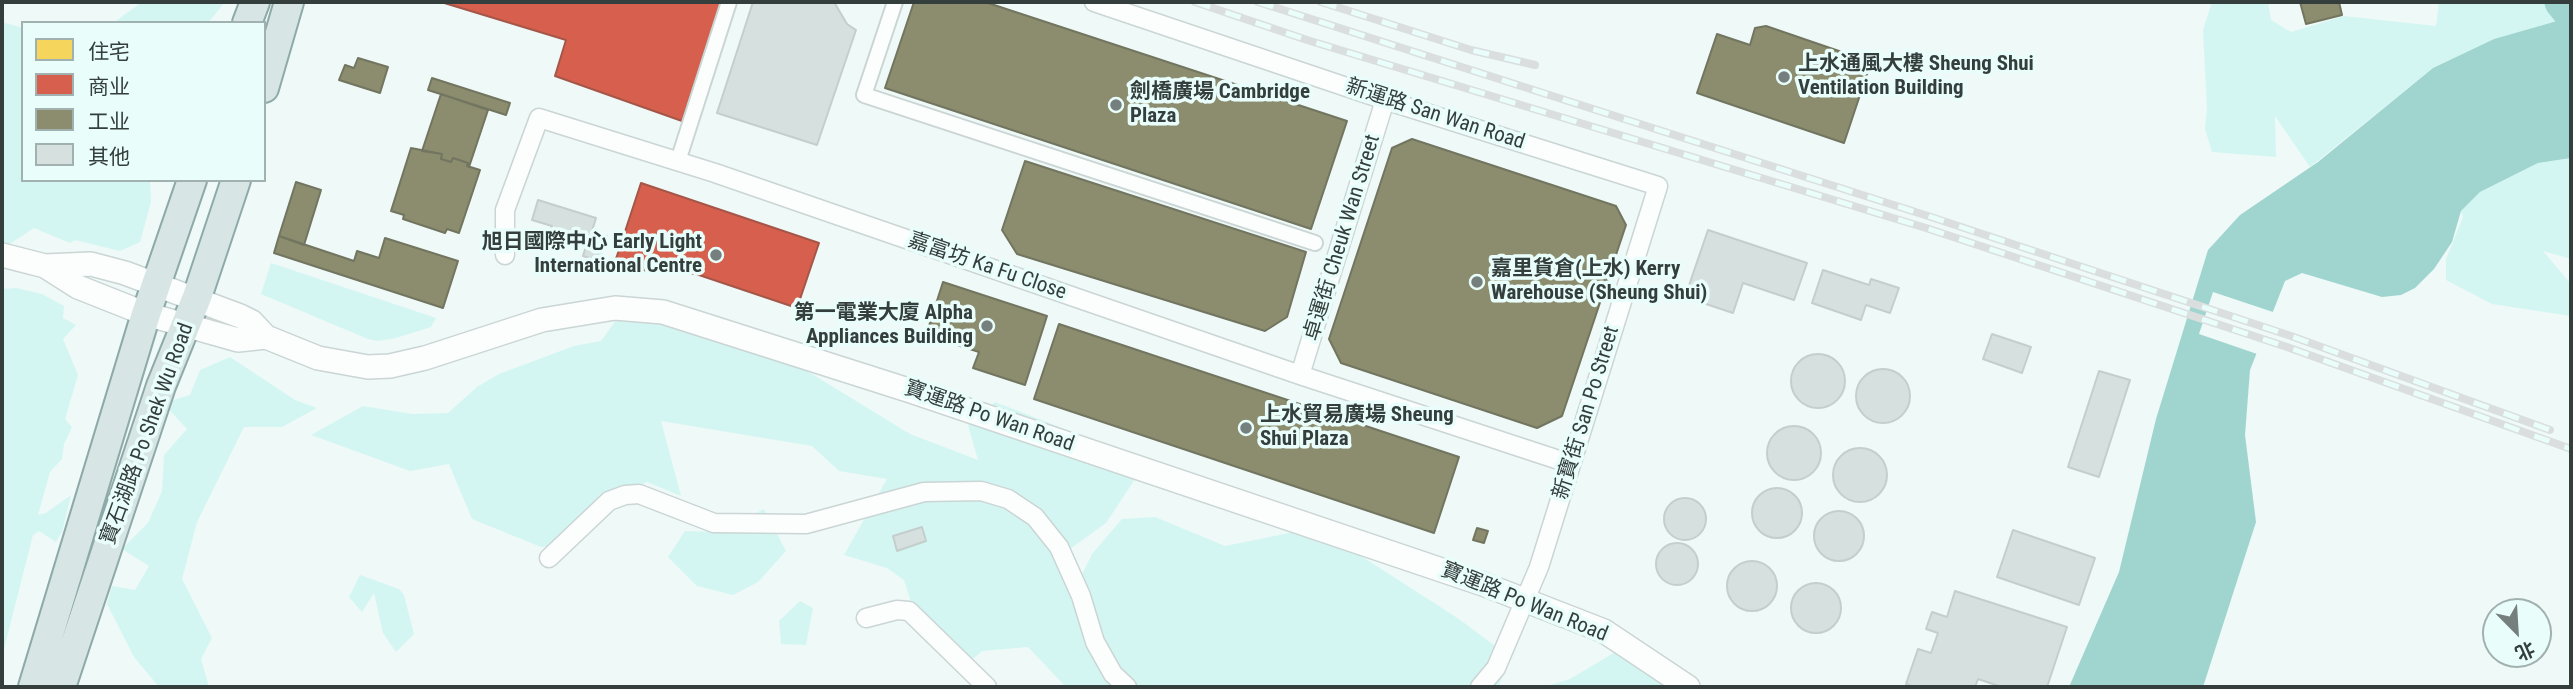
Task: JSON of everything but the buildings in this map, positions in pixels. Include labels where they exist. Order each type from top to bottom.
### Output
[{"type":"main road","points":[[248,21],[255,2]]},
{"type":"main road","points":[[266,81],[289,2]]},
{"type":"main road","name":"寶石湖路 Po Shek Wu Road","points":[[33,687],[146,314],[191,182]]},
{"type":"main road","name":"寶石湖路 Po Shek Wu Road","points":[[61,687],[161,386],[197,297],[235,182]]},
{"type":"street","points":[[678,161],[729,2]]},
{"type":"street","points":[[895,2],[864,95],[1315,243]]},
{"type":"street","name":"新運路 San Wan Road","points":[[1094,2],[1385,100],[1658,186]]},
{"type":"street","name":"卓運街 Cheuk Wan Street","points":[[1300,376],[1385,100]]},
{"type":"street","name":"嘉富坊 Ka Fu Close","points":[[505,255],[505,211],[539,118],[678,161],[1300,376],[1571,464]]},
{"type":"street","name":"新寶街 San Po Street","points":[[1480,687],[1496,668],[1526,600],[1658,186]]},
{"type":"street","name":"寶運路 Po Wan Road","points":[[2,255],[45,266],[91,264],[156,283],[197,297],[252,322],[266,337]]},
{"type":"street","name":"寶運路 Po Wan Road","points":[[45,266],[78,287],[146,314],[238,340],[266,337],[342,364],[390,366],[542,320],[615,309],[663,312],[911,391],[1526,600],[1604,631],[1688,687]]},
{"type":"street","points":[[549,558],[609,501],[625,495],[639,494],[714,523],[806,524],[924,492],[981,491],[1008,499],[1035,517],[1059,547],[1081,596],[1095,642],[1113,674],[1127,687]]},
{"type":"street","points":[[866,618],[897,610],[909,611],[987,687]]},
{"type":"shaded area","points":[[142,2],[225,2],[210,21],[116,21]]},
{"type":"shaded area","points":[[2212,2],[2268,2],[2271,20],[2291,32],[2344,16],[2436,26],[2439,2],[2571,2],[2571,17],[2494,39],[2433,68],[2310,167],[2275,116],[2276,157],[2212,152],[2205,129],[2207,108],[2203,30]]},
{"type":"shaded area","points":[[2571,17],[2571,158],[2538,163],[2480,192],[2461,211],[2452,242],[2434,269],[2415,288],[2401,295],[2382,297],[2302,273],[2285,281],[2250,370],[2245,435],[2256,522],[2203,687],[2069,687],[2119,572],[2156,419],[2208,250],[2240,215],[2318,162],[2433,68],[2494,39]]},
{"type":"shaded area","points":[[2,22],[21,27],[21,182],[150,182],[151,202],[140,242],[120,251],[75,240],[70,243],[34,228],[2,249]]},
{"type":"shaded area","points":[[2571,158],[2571,259],[2543,251],[2571,284],[2571,316],[2492,304],[2446,280],[2446,259],[2463,217],[2461,211],[2480,192],[2538,163]]},
{"type":"shaded area","points":[[271,263],[436,318],[431,327],[396,338],[378,341],[368,339],[261,294]]},
{"type":"shaded area","points":[[16,288],[42,294],[64,306],[63,318],[76,325],[63,339],[78,375],[65,419],[72,427],[64,444],[62,459],[50,472],[38,515],[46,513],[71,495],[62,532],[56,542],[39,531],[33,535],[2,657],[2,289]]},
{"type":"shaded area","points":[[604,298],[695,311],[803,344],[789,360],[910,434],[978,460],[968,425],[995,402],[1147,461],[1106,523],[1063,554],[1074,591],[1092,554],[1122,519],[1155,517],[1225,546],[1299,531],[1347,547],[1459,619],[1511,658],[1498,687],[1066,687],[1028,647],[982,651],[973,659],[963,657],[911,602],[904,580],[887,568],[844,555],[887,479],[839,471],[812,446],[661,421],[681,496],[647,482],[599,506],[554,546],[541,547],[472,519],[449,464],[410,471],[311,435],[363,406],[412,414],[448,413],[477,387],[499,374],[574,346],[601,341],[616,320]]},
{"type":"shaded area","points":[[230,357],[295,400],[317,408],[282,427],[244,427],[197,522],[182,579],[212,638],[201,659],[209,687],[159,687],[134,657],[107,604],[112,586],[135,590],[149,566],[122,549],[148,523],[162,491],[164,455],[187,429],[163,403],[190,395],[200,370]]},
{"type":"shaded area","points":[[764,509],[786,551],[758,582],[733,595],[697,586],[668,557],[685,531],[718,532]]},
{"type":"shaded area","points":[[360,575],[399,589],[404,595],[414,634],[396,652],[383,633],[374,593],[362,612],[349,597]]},
{"type":"shaded area","points":[[800,601],[813,608],[806,645],[781,644],[779,621]]},
{"type":"shaded area","points":[[1617,651],[1667,687],[1544,687],[1570,679]]},
{"type":"pier","points":[[2213,292],[2276,313],[2260,355],[2199,334]]},
{"type":"waterway","points":[[2562,2],[2571,13]]},
{"type":"railway","points":[[1195,2],[1307,40],[1926,228],[2287,347],[2571,449]]},
{"type":"railway","points":[[1258,2],[1928,216],[2291,336],[2550,430]]},
{"type":"railway","points":[[1321,2],[1471,50],[1535,65]]},
{"type":"place","name":"上水通風大樓 Sheung Shui Ventilation Building","points":[[1784,77]]},
{"type":"place","name":"劍橋廣場 Cambridge Plaza","points":[[1116,105]]},
{"type":"place","name":"旭日國際中心 Early Light International Centre","points":[[716,255]]},
{"type":"place","name":"嘉里貨倉(上水) Kerry Warehouse (Sheung Shui)","points":[[1477,282]]},
{"type":"place","name":"第一電業大廈 Alpha Appliances Building","points":[[987,326]]},
{"type":"place","name":"上水貿易廣場 Sheung Shui Plaza","points":[[1246,428]]}]
